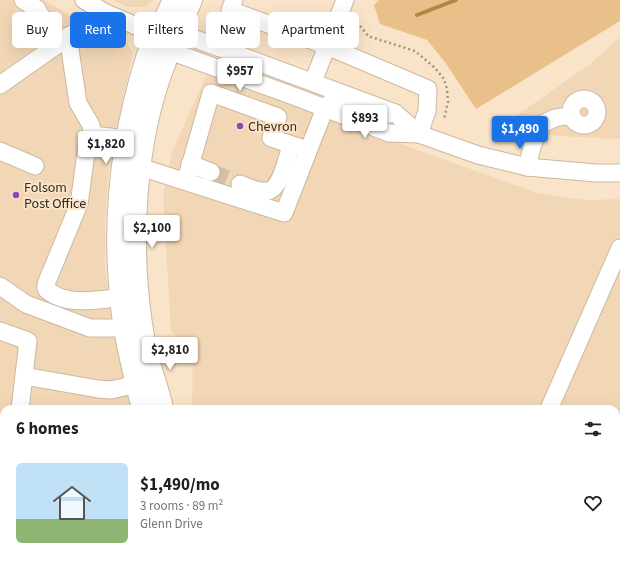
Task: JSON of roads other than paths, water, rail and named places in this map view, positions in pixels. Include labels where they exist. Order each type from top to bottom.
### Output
[{"type":"main road","points":[[170,12],[174,0]]},
{"type":"main road","points":[[182,12],[191,0]]},
{"type":"main road","points":[[155,48],[144,68],[128,138],[118,220],[129,296],[148,362],[159,391],[161,405]]},
{"type":"main road","points":[[142,405],[125,328],[135,235],[140,167],[155,91],[164,64],[162,48]]},
{"type":"main road","points":[[137,384],[146,393],[151,405]]},
{"type":"street","points":[[22,0],[37,9],[39,12]]},
{"type":"street","points":[[84,0],[104,12]]},
{"type":"street","points":[[234,0],[230,10],[268,24]]},
{"type":"street","points":[[0,85],[68,36],[78,103],[91,125],[92,135]]},
{"type":"street","points":[[184,48],[325,108],[389,133],[419,134],[478,155],[527,167],[589,173],[620,173]]},
{"type":"street","points":[[196,48],[313,82],[394,113],[419,134]]},
{"type":"street","points":[[313,82],[326,48]]},
{"type":"street","points":[[332,48],[428,89],[427,112],[419,134]]},
{"type":"street","points":[[188,172],[211,93],[278,117],[271,138],[308,150]]},
{"type":"street","points":[[188,172],[284,213],[325,108],[330,104],[339,105],[373,117],[394,113]]},
{"type":"street","points":[[527,167],[540,125],[555,118],[572,115]]},
{"type":"street","points":[[128,138],[92,135],[88,138],[79,204],[46,284],[46,289],[53,296],[77,301],[129,296]]},
{"type":"street","points":[[240,184],[259,191],[269,191],[275,187],[292,145]]},
{"type":"street","points":[[0,151],[36,166]]},
{"type":"street","points":[[140,167],[188,172],[211,172]]},
{"type":"street","points":[[551,405],[620,248]]},
{"type":"street","points":[[0,286],[26,304],[90,328],[125,328]]},
{"type":"street","points":[[0,331],[28,341],[20,405]]},
{"type":"street","points":[[24,376],[111,390],[137,384]]},
{"type":"waterway","points":[[417,15],[456,0]]},
{"type":"tunnel","points":[[211,172],[240,184]]},
{"type":"place","name":"Chevron","points":[[240,126]]},
{"type":"place","name":"Folsom Post Office","points":[[16,195]]}]
